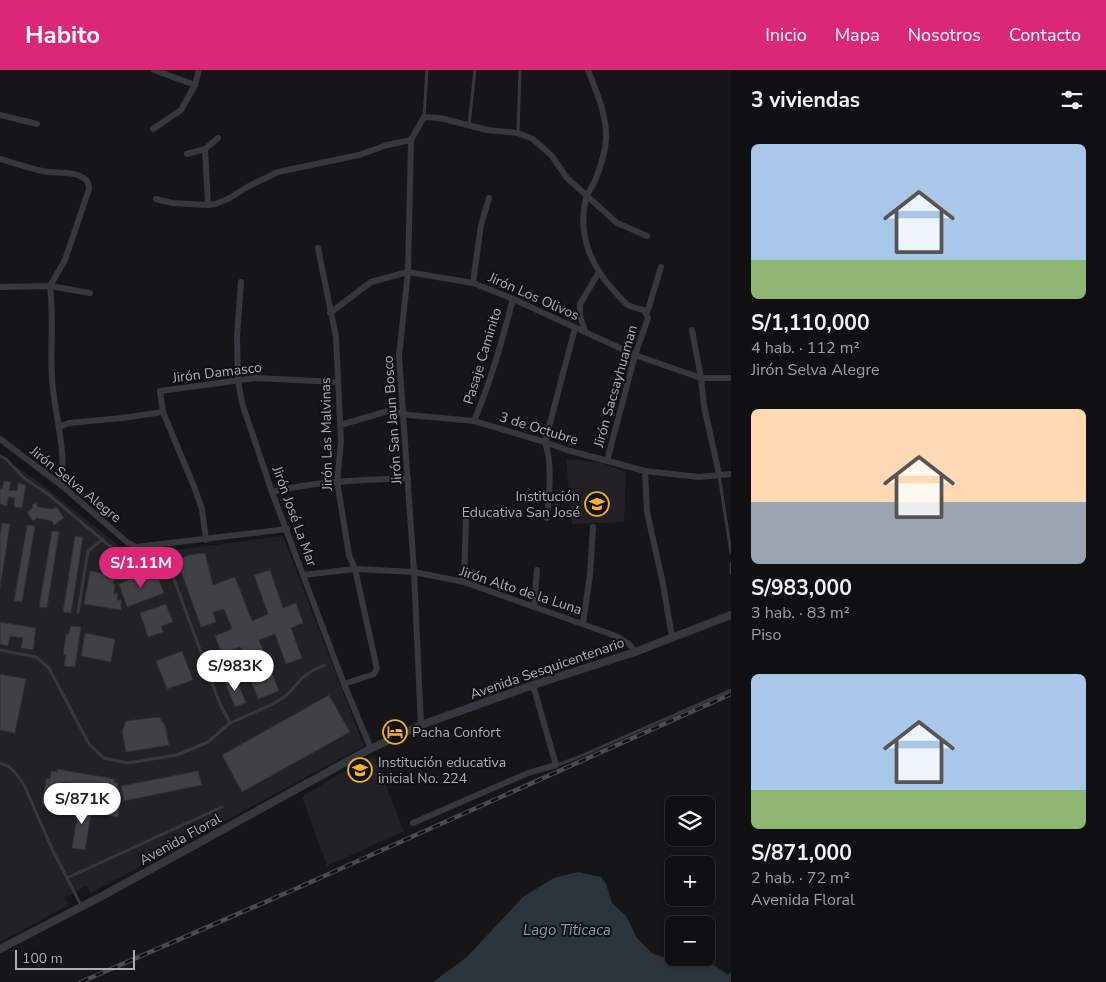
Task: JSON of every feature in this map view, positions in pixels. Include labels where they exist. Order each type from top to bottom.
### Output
[{"type":"street","points":[[154,70],[195,85]]},
{"type":"street","points":[[153,129],[180,110],[195,85],[199,70]]},
{"type":"street","points":[[588,70],[606,122],[606,141],[595,181],[587,197],[582,222],[586,244],[599,272],[628,305],[644,310],[648,315]]},
{"type":"street","points":[[0,115],[37,124]]},
{"type":"street","points":[[424,117],[440,118],[487,130],[518,133],[533,139],[552,156],[567,178],[617,223],[647,236]]},
{"type":"street","name":"Jirón San Jaun Bosco","points":[[421,725],[414,572],[399,356],[408,272],[411,140],[424,117]]},
{"type":"street","points":[[187,154],[205,149],[218,138]]},
{"type":"street","points":[[156,199],[172,203],[208,205],[228,199],[278,172],[359,155],[411,140]]},
{"type":"street","points":[[205,149],[208,205]]},
{"type":"street","points":[[0,159],[45,172],[55,171],[71,174],[86,179],[89,184],[89,189],[65,260],[50,286],[53,306],[51,323],[52,379],[64,463],[61,485]]},
{"type":"street","points":[[473,283],[481,225],[489,198]]},
{"type":"street","name":"Jirón Las Malvinas","points":[[318,248],[336,337],[341,442],[337,481],[348,556],[355,568],[377,669],[374,674],[344,684]]},
{"type":"street","name":"Jirón Sacsayhuaman","points":[[607,461],[661,267]]},
{"type":"street","name":"Jirón Los Olivos","points":[[330,313],[371,282],[408,272],[473,283],[513,299],[635,355],[701,378],[731,378]]},
{"type":"street","points":[[585,332],[580,315],[580,304],[599,272]]},
{"type":"street","name":"Jirón José La Mar","points":[[241,282],[237,337],[238,380],[242,403],[303,576],[371,749]]},
{"type":"street","points":[[0,287],[50,286],[90,293]]},
{"type":"street","name":"Pasaje Caminito","points":[[474,421],[488,388],[513,299]]},
{"type":"street","points":[[548,518],[550,469],[549,455],[545,442],[575,328]]},
{"type":"street","points":[[692,330],[704,406],[719,474]]},
{"type":"street","name":"Jirón Damasco","points":[[163,412],[160,391],[256,378],[338,382]]},
{"type":"street","name":"3 de Octubre","points":[[340,425],[388,411],[409,415],[474,421],[567,450],[645,471],[699,477],[731,474]]},
{"type":"street","points":[[59,428],[69,423],[163,412],[202,509],[206,540]]},
{"type":"street","name":"Jirón Selva Alegre","points":[[0,439],[61,485],[127,542],[136,547],[287,529]]},
{"type":"street","points":[[645,471],[648,512],[672,637]]},
{"type":"street","points":[[272,492],[304,484],[408,478]]},
{"type":"street","points":[[464,582],[466,517]]},
{"type":"street","points":[[582,623],[590,575],[593,527]]},
{"type":"street","name":"Jirón Alto de la Luna","points":[[303,576],[355,568],[414,572],[464,582],[616,636],[628,644],[635,652]]},
{"type":"street","points":[[534,607],[537,570]]},
{"type":"street","name":"Avenida Sesquicentenario","points":[[371,749],[421,725],[533,685],[635,652],[731,615]]},
{"type":"street","points":[[413,823],[528,772],[556,765],[533,685]]},
{"type":"street","name":"Avenida Floral","points":[[0,949],[371,749]]},
{"type":"lane","points":[[424,117],[427,70]]},
{"type":"lane","points":[[469,125],[475,70]]},
{"type":"lane","points":[[518,133],[520,70]]},
{"type":"lane","points":[[0,456],[6,459],[24,478],[49,495],[118,553],[128,559],[156,562],[165,565],[171,571],[220,704],[230,723]]},
{"type":"lane","points":[[719,474],[731,552]]},
{"type":"lane","points":[[78,612],[88,551],[103,539]]},
{"type":"lane","points":[[731,564],[731,573]]},
{"type":"lane","points":[[0,650],[36,657],[49,668],[89,744],[104,758],[128,763],[177,755],[208,742],[230,723],[273,704],[287,695],[310,672],[326,665]]},
{"type":"lane","points":[[556,765],[731,690]]},
{"type":"lane","points":[[0,763],[8,766],[15,772],[24,784],[81,906]]},
{"type":"lane","points":[[67,878],[222,807]]},
{"type":"shaded area","points":[[0,456],[36,480],[132,556],[283,536],[364,746],[91,893],[86,886],[65,898],[69,905],[0,942]]},
{"type":"shaded area","name":"Institución Educativa San José","points":[[566,459],[602,463],[626,472],[624,522],[572,524]]},
{"type":"shaded area","points":[[374,756],[404,831],[327,866],[302,797],[334,777]]},
{"type":"water","name":"Lago Titicaca","points":[[578,872],[601,877],[606,884],[612,903],[626,916],[637,938],[653,954],[665,958],[665,966],[715,966],[728,975],[731,972],[731,982],[433,982],[467,957],[523,897],[554,878]]},
{"type":"building","points":[[4,481],[11,482],[9,490],[17,491],[18,483],[26,485],[22,508],[14,507],[15,498],[8,497],[7,506],[0,504],[0,488],[2,489]]},
{"type":"building","points":[[36,503],[38,507],[53,509],[57,507],[64,518],[54,525],[52,521],[37,518],[33,521],[27,512]]},
{"type":"building","points":[[2,523],[10,524],[0,588],[0,537]]},
{"type":"building","points":[[27,525],[35,526],[22,602],[14,601]]},
{"type":"building","points":[[52,531],[59,532],[47,608],[39,607]]},
{"type":"building","points":[[75,536],[83,537],[71,613],[63,612]]},
{"type":"building","points":[[205,553],[213,585],[235,577],[252,621],[268,614],[254,575],[270,570],[283,608],[296,603],[303,623],[291,628],[302,658],[286,664],[275,634],[259,640],[279,691],[258,699],[247,671],[250,670],[240,647],[222,654],[215,636],[232,629],[224,609],[213,612],[216,622],[201,627],[177,560],[189,555]]},
{"type":"building","points":[[155,570],[164,593],[127,607],[119,584]]},
{"type":"building","points":[[90,571],[107,574],[106,577],[114,578],[114,594],[118,594],[117,600],[121,600],[121,610],[84,604]]},
{"type":"building","points":[[166,604],[173,622],[161,626],[163,632],[148,637],[140,613]]},
{"type":"building","points":[[0,622],[36,628],[33,650],[21,648],[23,638],[10,636],[8,646],[0,644]]},
{"type":"building","points":[[71,626],[81,627],[75,667],[64,666],[66,655],[63,655],[66,634],[69,634]]},
{"type":"building","points":[[85,633],[115,639],[111,662],[81,656]]},
{"type":"building","points":[[182,651],[193,680],[167,689],[156,661]]},
{"type":"building","points":[[0,674],[26,679],[15,733],[0,730]]},
{"type":"building","points":[[235,676],[246,703],[235,707],[224,680]]},
{"type":"building","points":[[329,695],[350,732],[242,792],[222,755]]},
{"type":"building","points":[[159,717],[165,725],[169,745],[126,752],[122,731],[126,721]]},
{"type":"building","points":[[57,769],[115,779],[114,782],[118,783],[118,791],[121,792],[118,817],[106,815],[109,796],[104,795],[104,789],[64,782],[63,787],[55,786],[52,806],[42,804],[46,779],[50,779],[51,771],[57,772]]},
{"type":"building","points":[[198,771],[202,785],[124,801],[121,786]]},
{"type":"building","points":[[80,801],[93,803],[85,850],[72,848]]},
{"type":"railway","points":[[81,982],[293,890],[731,694]]},
{"type":"place","name":"Institución Educativa San José","points":[[597,504]]},
{"type":"place","name":"Pacha Confort","points":[[395,732]]},
{"type":"place","name":"Institución educativa inicial No. 224","points":[[360,770]]}]
